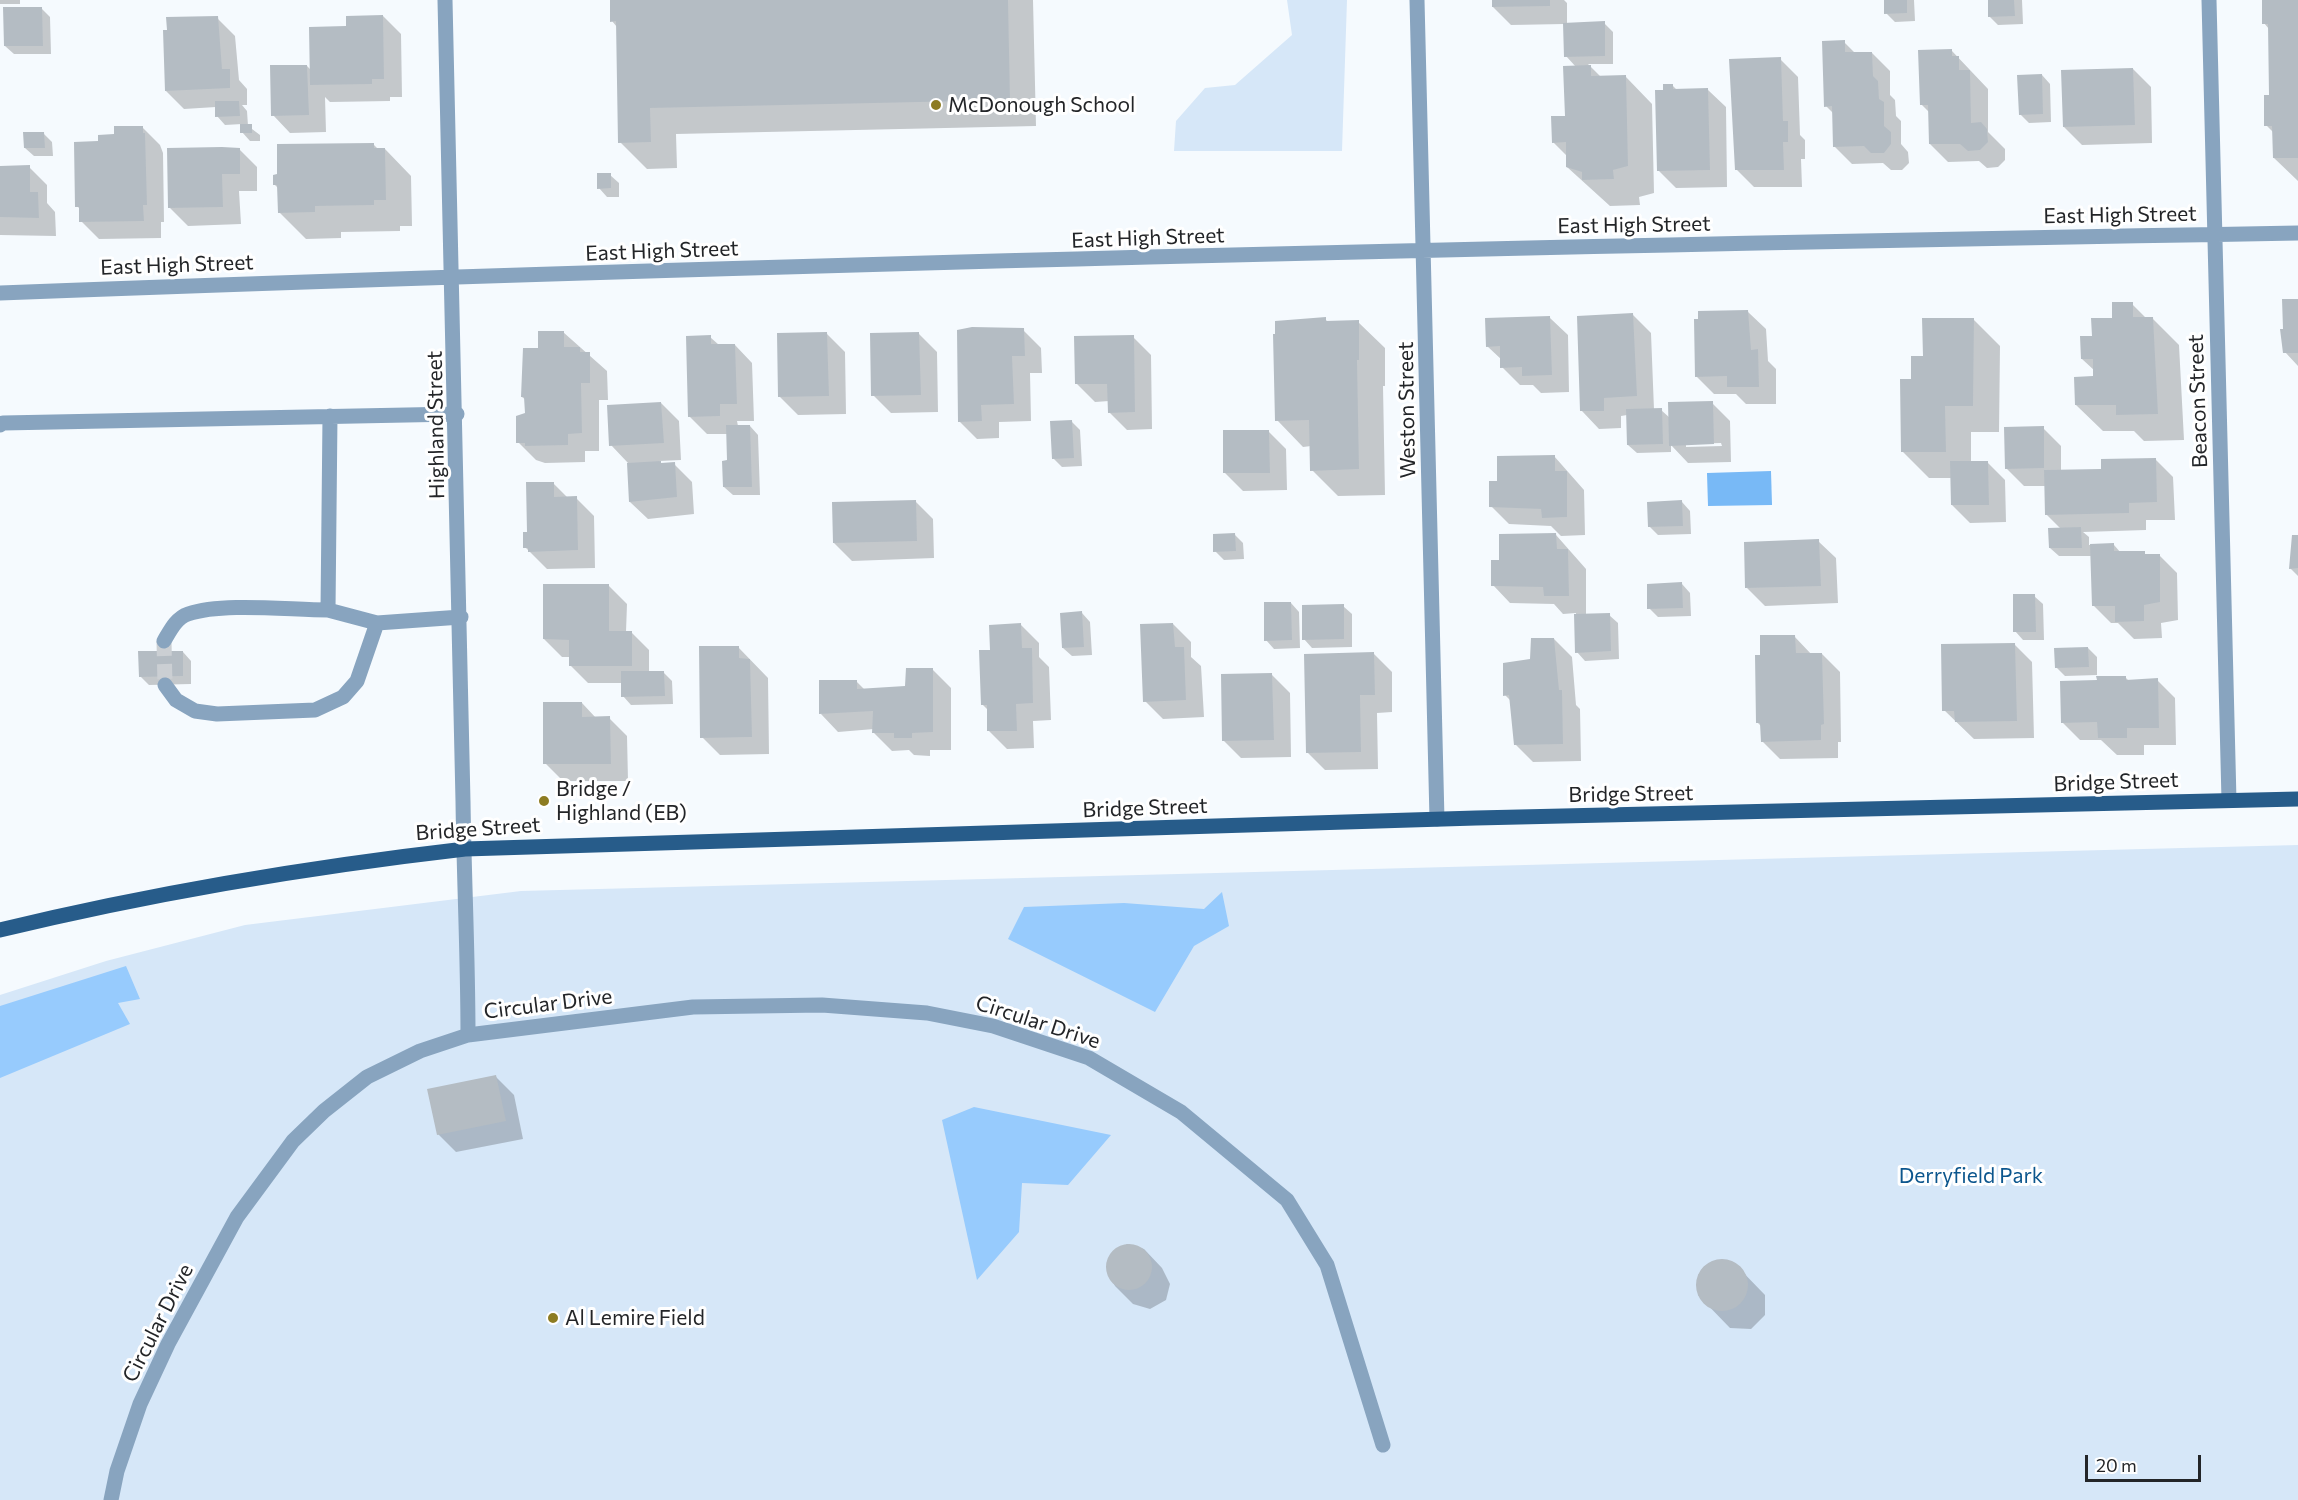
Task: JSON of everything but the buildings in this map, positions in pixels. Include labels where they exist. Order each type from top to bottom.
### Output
[{"type":"main road","name":"Bridge Street","points":[[0,930],[102,906],[239,881],[338,864],[465,849],[1437,819],[2298,799]]},
{"type":"street","name":"Highland Street","points":[[445,0],[457,414],[465,849]]},
{"type":"street","name":"Weston Street","points":[[1417,0],[1437,819]]},
{"type":"street","name":"Beacon Street","points":[[2209,0],[2229,800]]},
{"type":"street","name":"East High Street","points":[[0,293],[453,276],[1424,250],[2298,233]]},
{"type":"street","points":[[0,425],[457,414]]},
{"type":"street","points":[[328,610],[330,416]]},
{"type":"street","points":[[164,642],[173,625],[186,614],[218,609],[328,610],[377,623],[460,617]]},
{"type":"street","points":[[165,685],[176,700],[195,711],[217,714],[315,710],[343,697],[357,681],[377,623]]},
{"type":"street","name":"Circular Drive","points":[[465,849],[468,1035]]},
{"type":"street","name":"Circular Drive","points":[[111,1500],[117,1471],[140,1404],[168,1344],[237,1216],[293,1141],[324,1111],[367,1077],[420,1051],[468,1035],[693,1007],[822,1005],[927,1013],[982,1023],[1089,1058],[1180,1112],[1287,1200],[1327,1265],[1383,1445]]},
{"type":"green space","points":[[1287,0],[1347,0],[1342,151],[1174,151],[1176,121],[1205,88],[1235,85],[1292,35]]},
{"type":"green space","name":"Derryfield Park","points":[[2298,845],[2298,1500],[0,1500],[0,995],[106,961],[245,925],[521,891]]},
{"type":"shaded area","points":[[1771,471],[1772,505],[1708,506],[1707,473]]},
{"type":"shaded area","points":[[1222,892],[1229,926],[1194,946],[1155,1012],[1008,939],[1024,907],[1124,903],[1204,909]]},
{"type":"shaded area","points":[[126,966],[140,999],[118,1003],[130,1024],[0,1078],[0,1006]]},
{"type":"shaded area","points":[[974,1107],[1111,1135],[1068,1185],[1022,1183],[1019,1232],[977,1280],[942,1120]]},
{"type":"tunnel","points":[[164,641],[165,685]]},
{"type":"place","name":"McDonough School","points":[[936,105]]},
{"type":"place","name":"Bridge / Highland (EB)","points":[[544,801]]},
{"type":"place","name":"Al Lemire Field","points":[[553,1318]]}]
